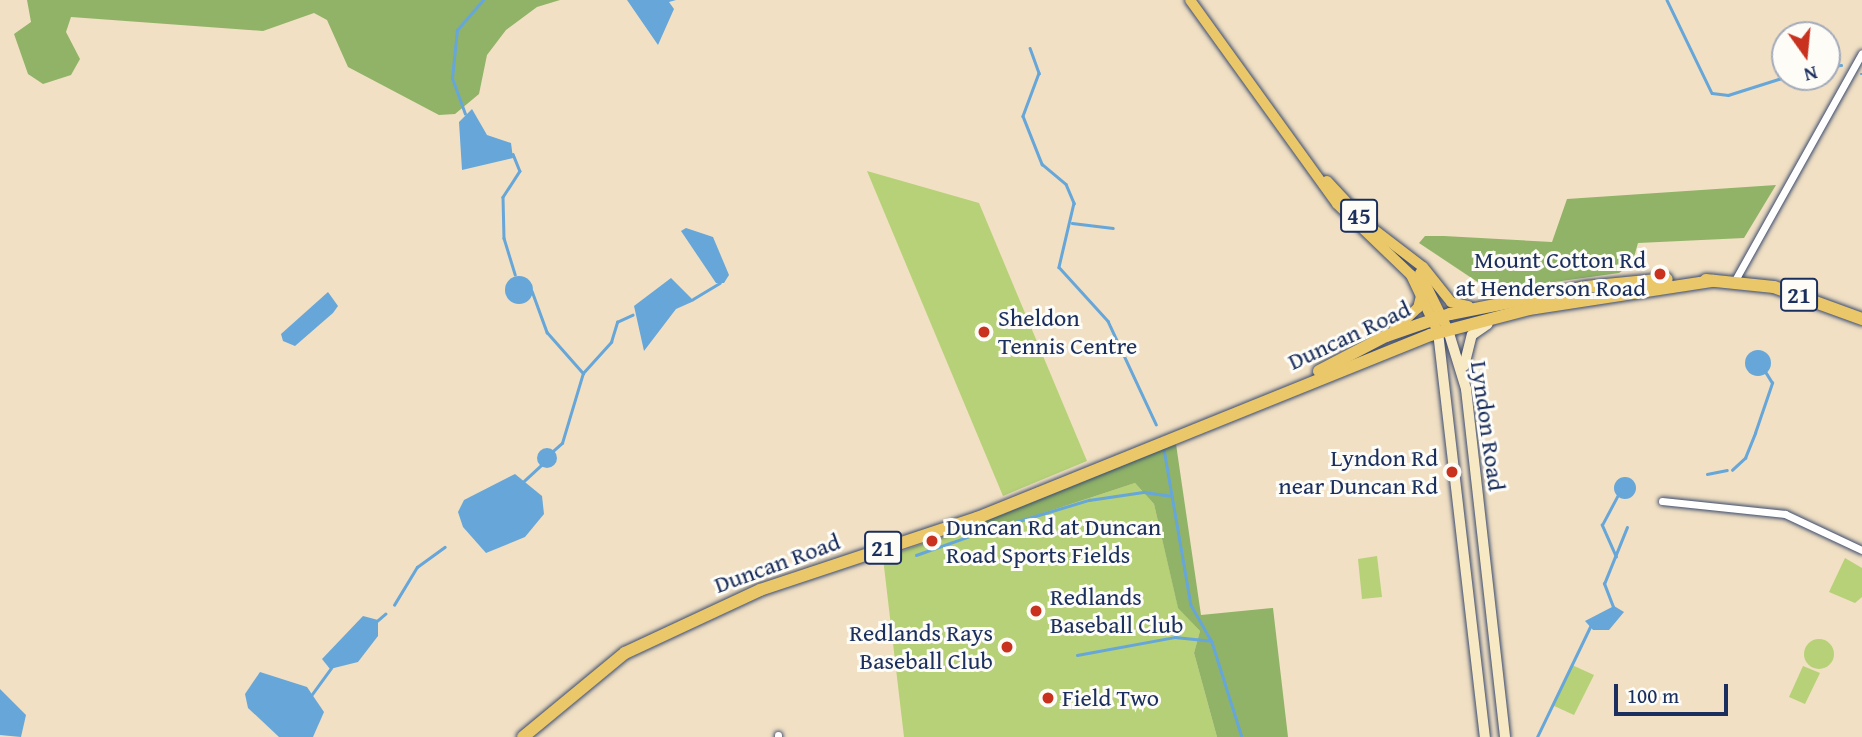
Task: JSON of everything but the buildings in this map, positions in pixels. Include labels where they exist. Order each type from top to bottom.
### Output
[{"type":"highway","name":"21","points":[[1443,331],[1583,299],[1713,281]]},
{"type":"highway","name":"21","points":[[1616,282],[1713,281],[1774,287],[1862,319]]},
{"type":"highway","name":"Duncan Road","points":[[1266,399],[1386,336],[1438,318],[1616,282]]},
{"type":"highway","name":"Duncan Road","points":[[523,737],[596,674],[700,614],[977,517],[1266,399],[1443,331]]},
{"type":"main road","name":"45","points":[[1190,0],[1349,219],[1405,267],[1422,291],[1443,331]]},
{"type":"main road","name":"45","points":[[1297,145],[1318,170],[1456,306],[1616,282]]},
{"type":"main road","points":[[1318,170],[1359,222],[1418,271],[1438,318]]},
{"type":"main road","points":[[1386,336],[1418,308],[1422,291]]},
{"type":"main road","points":[[1466,389],[1465,355],[1479,328],[1583,299]]},
{"type":"main road","name":"Lyndon Road","points":[[1443,331],[1466,389],[1505,737]]},
{"type":"main road","name":"Lyndon Road","points":[[1443,331],[1485,737]]},
{"type":"main road","points":[[1456,476],[1475,474]]},
{"type":"street","points":[[1734,282],[1862,53]]},
{"type":"street","points":[[1662,500],[1785,514],[1862,550]]},
{"type":"green space","points":[[27,0],[560,0],[537,7],[506,30],[487,55],[479,94],[455,114],[439,115],[348,67],[327,20],[314,13],[263,31],[71,17],[66,32],[80,59],[71,75],[43,84],[28,74],[14,34],[31,22]]},
{"type":"green space","name":"Sheldon Tennis Centre","points":[[867,171],[979,203],[1087,461],[1003,496]]},
{"type":"green space","points":[[1776,185],[1744,238],[1638,243],[1632,264],[1619,273],[1491,291],[1419,243],[1425,236],[1552,242],[1567,199]]},
{"type":"green space","points":[[1176,444],[1201,615],[1273,608],[1288,737],[1217,737],[1194,653],[1200,631],[1178,608],[1154,504],[1135,483],[989,531],[986,521]]},
{"type":"green space","name":"Redlands Baseball Club","points":[[1135,483],[1154,504],[1178,607],[1200,631],[1194,653],[1217,737],[904,737],[883,558],[986,521],[989,531]]},
{"type":"green space","points":[[1377,556],[1382,597],[1362,599],[1358,559]]},
{"type":"green space","points":[[1845,558],[1862,568],[1862,597],[1855,603],[1829,592]]},
{"type":"green space","points":[[1819,639],[1825,640],[1833,648],[1833,660],[1825,668],[1819,669],[1813,668],[1805,660],[1804,654],[1805,648],[1813,640]]},
{"type":"green space","points":[[1572,665],[1594,675],[1574,715],[1552,705]]},
{"type":"green space","points":[[1803,666],[1820,673],[1805,704],[1789,697]]},
{"type":"water","points":[[627,0],[676,0],[669,2],[674,9],[658,45]]},
{"type":"water","points":[[472,109],[487,135],[511,143],[513,158],[462,170],[459,122]]},
{"type":"water","points":[[686,228],[713,237],[729,275],[724,283],[716,283],[681,231]]},
{"type":"water","points":[[519,276],[529,280],[533,290],[529,300],[519,304],[509,300],[505,290],[509,280]]},
{"type":"water","points":[[671,278],[694,301],[676,309],[644,351],[634,306]]},
{"type":"water","points":[[328,292],[338,306],[333,313],[295,346],[283,341],[281,334]]},
{"type":"water","points":[[1758,350],[1767,354],[1771,363],[1767,372],[1758,376],[1749,372],[1745,363],[1749,354]]},
{"type":"water","points":[[547,448],[554,451],[557,458],[554,465],[547,468],[540,465],[537,458],[540,451]]},
{"type":"water","points":[[515,474],[542,496],[544,514],[525,537],[486,553],[463,527],[458,512],[464,500]]},
{"type":"water","points":[[1625,477],[1633,480],[1636,488],[1633,496],[1625,499],[1617,496],[1614,488],[1617,480]]},
{"type":"water","points":[[1614,606],[1624,612],[1609,630],[1593,630],[1585,621]]},
{"type":"water","points":[[363,616],[378,620],[378,636],[358,662],[330,669],[322,659]]},
{"type":"water","points":[[260,672],[307,687],[324,712],[313,737],[279,737],[248,708],[245,694]]},
{"type":"water","points":[[0,689],[26,715],[21,737],[0,735]]},
{"type":"waterway","points":[[465,114],[452,78],[457,30],[483,0]]},
{"type":"waterway","points":[[1667,0],[1712,93],[1728,95],[1771,81]]},
{"type":"waterway","points":[[1030,48],[1039,73],[1023,116],[1042,164],[1066,184],[1074,203],[1059,267],[1108,321],[1156,424]]},
{"type":"waterway","points":[[513,154],[520,171],[503,197],[504,238],[515,274]]},
{"type":"waterway","points":[[1072,223],[1113,228]]},
{"type":"waterway","points":[[693,299],[720,283]]},
{"type":"waterway","points":[[532,291],[547,332],[583,373]]},
{"type":"waterway","points":[[553,451],[562,443],[583,373],[611,342],[617,322],[632,315]]},
{"type":"waterway","points":[[1732,470],[1745,458],[1772,383],[1765,372]]},
{"type":"waterway","points":[[1164,449],[1191,605],[1212,642],[1242,737]]},
{"type":"waterway","points":[[524,481],[542,464]]},
{"type":"waterway","points":[[1707,474],[1727,470]]},
{"type":"waterway","points":[[982,532],[1089,500],[1144,492],[1172,496]]},
{"type":"waterway","points":[[1616,557],[1602,525],[1618,495]]},
{"type":"waterway","points":[[1613,607],[1604,584],[1627,527]]},
{"type":"waterway","points":[[916,555],[970,536]]},
{"type":"waterway","points":[[394,605],[417,567],[445,547]]},
{"type":"waterway","points":[[377,621],[385,614]]},
{"type":"waterway","points":[[1537,737],[1590,627]]},
{"type":"waterway","points":[[1077,655],[1175,637],[1211,641]]},
{"type":"waterway","points":[[310,697],[331,668]]},
{"type":"place","name":"Mount Cotton Rd at Henderson Road","points":[[1660,274]]},
{"type":"place","name":"Sheldon Tennis Centre","points":[[984,332]]},
{"type":"place","name":"Lyndon Rd near Duncan Rd","points":[[1452,472]]},
{"type":"place","name":"Duncan Rd at Duncan Road Sports Fields","points":[[932,541]]},
{"type":"place","name":"Redlands Baseball Club","points":[[1036,611]]},
{"type":"place","name":"Redlands Rays Baseball Club","points":[[1007,647]]},
{"type":"place","name":"Field Two","points":[[1048,698]]}]
